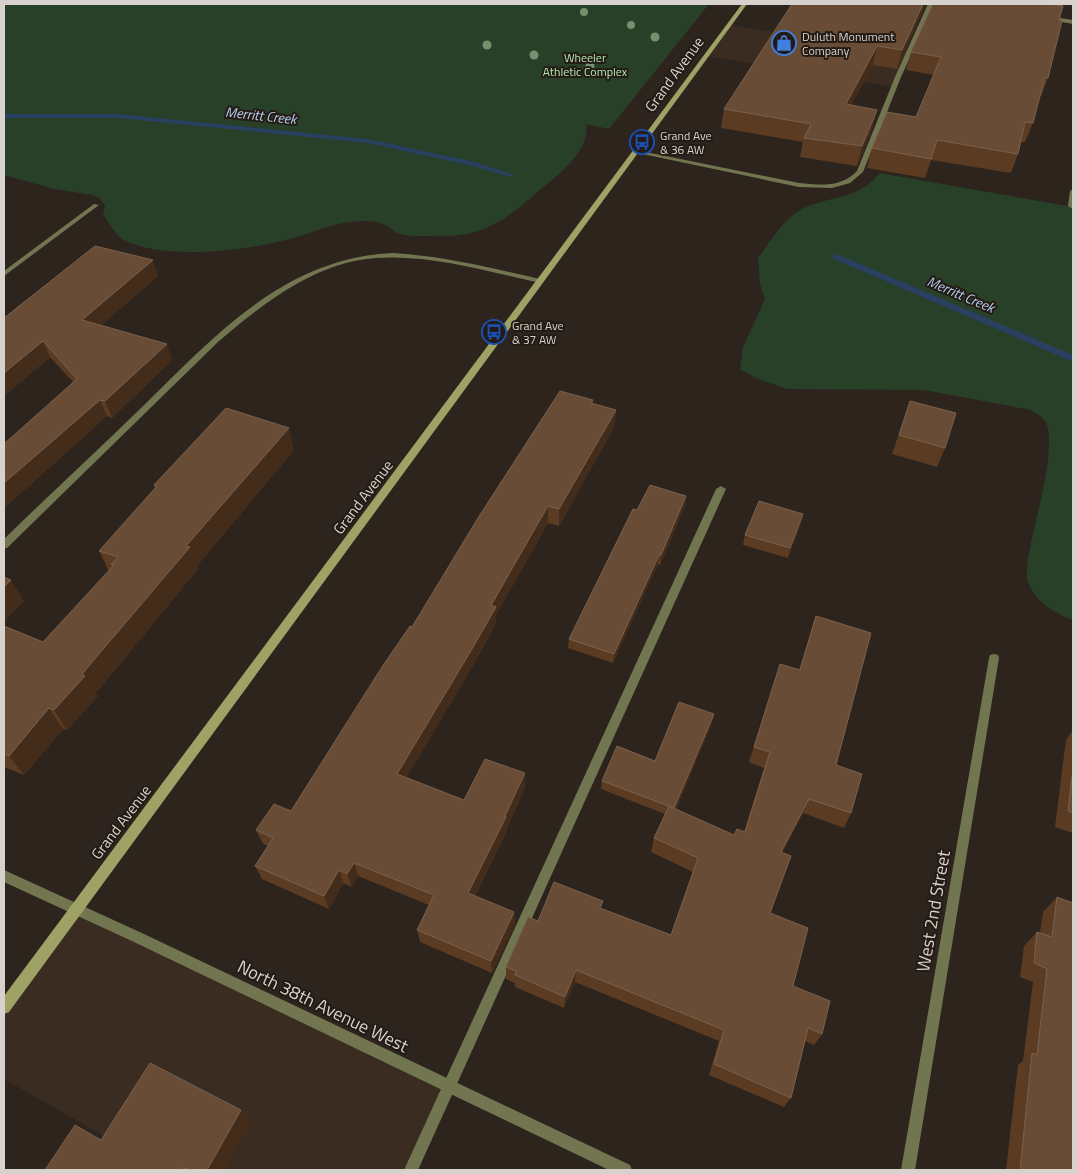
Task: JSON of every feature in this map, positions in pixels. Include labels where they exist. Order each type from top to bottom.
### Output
[{"type":"main road","name":"Grand Avenue","points":[[4,1007],[75,908],[744,4]]},
{"type":"street","points":[[636,152],[799,185],[819,187],[845,183],[856,177],[860,172],[898,77],[931,4]]},
{"type":"street","points":[[1044,18],[1073,22]]},
{"type":"street","points":[[1070,206],[1073,191]]},
{"type":"street","points":[[4,274],[96,205]]},
{"type":"street","points":[[4,545],[223,333],[262,302],[305,277],[350,260],[374,256],[399,256],[436,260],[540,281]]},
{"type":"street","points":[[411,1170],[720,489]]},
{"type":"street","name":"West 2nd Street","points":[[908,1170],[994,658]]},
{"type":"street","name":"North 38th Avenue West","points":[[4,876],[625,1170]]},
{"type":"shaded area","points":[[729,25],[909,53],[893,87],[706,56]]},
{"type":"shaded area","points":[[75,908],[448,1087],[411,1170],[164,1170],[4,1079],[4,1007]]},
{"type":"green space","name":"Wheeler Athletic Complex","points":[[4,4],[709,4],[609,129],[585,124],[587,127],[586,136],[579,152],[561,172],[508,216],[482,230],[450,236],[418,236],[397,233],[375,222],[364,221],[332,225],[297,237],[257,246],[208,252],[184,252],[139,246],[122,239],[103,215],[105,205],[93,195],[54,189],[4,175]]},
{"type":"green space","points":[[880,173],[1073,207],[1073,620],[1045,605],[1033,593],[1027,578],[1031,543],[1049,451],[1047,425],[1040,416],[1031,410],[924,390],[787,389],[756,378],[740,369],[743,347],[765,299],[760,284],[758,258],[772,238],[795,213],[812,205],[853,193],[871,182]]},
{"type":"building","points":[[792,4],[923,4],[902,50],[877,46],[846,104],[877,110],[862,146],[804,138],[811,124],[724,109]]},
{"type":"building","points":[[933,4],[1051,4],[1063,6],[1059,20],[1062,21],[1048,78],[1045,77],[1033,123],[1025,122],[1018,154],[937,140],[931,159],[872,148],[887,112],[916,117],[941,57],[911,52]]},
{"type":"building","points":[[95,246],[153,260],[82,320],[167,344],[105,401],[100,400],[4,483],[4,444],[77,379],[43,341],[4,373],[4,318]]},
{"type":"building","points":[[560,391],[593,400],[591,403],[616,410],[559,509],[548,506],[491,605],[496,607],[397,774],[464,800],[485,759],[525,773],[506,817],[468,893],[514,912],[491,961],[417,930],[434,895],[354,863],[347,874],[339,870],[324,896],[255,866],[273,838],[256,830],[274,804],[291,811],[382,667],[410,626],[412,627],[478,518]]},
{"type":"building","points":[[910,401],[956,413],[945,448],[899,435]]},
{"type":"building","points":[[226,408],[289,428],[186,546],[190,547],[82,674],[85,676],[54,710],[49,708],[9,756],[4,754],[4,626],[43,642],[114,565],[111,564],[118,557],[99,551],[157,486],[154,485]]},
{"type":"building","points":[[650,485],[686,496],[661,555],[659,555],[614,654],[569,639],[633,509],[637,510]]},
{"type":"building","points":[[759,501],[803,514],[790,548],[745,535]]},
{"type":"building","points":[[4,577],[11,580],[4,587]]},
{"type":"building","points":[[816,616],[871,633],[836,765],[862,774],[851,813],[809,799],[781,852],[791,856],[770,913],[808,928],[793,986],[830,1001],[822,1034],[808,1028],[791,1098],[714,1064],[724,1030],[576,970],[565,997],[515,975],[516,971],[506,967],[528,917],[538,921],[554,882],[603,901],[600,908],[671,935],[698,858],[654,838],[669,806],[734,835],[737,829],[745,832],[770,752],[754,747],[780,664],[800,670]]},
{"type":"building","points":[[679,702],[714,714],[674,808],[602,781],[617,746],[655,761]]},
{"type":"building","points":[[1073,768],[1073,813],[1068,811]]},
{"type":"building","points":[[1057,897],[1073,903],[1073,1170],[1020,1170],[1032,1053],[1037,1055],[1047,969],[1034,963],[1037,932],[1052,937]]},
{"type":"building","points":[[150,1063],[241,1110],[207,1170],[183,1168],[182,1170],[45,1170],[75,1125],[101,1140]]},
{"type":"waterway","name":"Merritt Creek","points":[[4,116],[117,116],[368,141],[475,164],[511,175]]},
{"type":"waterway","name":"Merritt Creek","points":[[837,257],[1073,359]]},
{"type":"place","name":"Duluth Monument Company","points":[[784,43]]},
{"type":"place","name":"Grand Ave & 36 AW","points":[[642,142]]},
{"type":"place","name":"Grand Ave & 37 AW","points":[[494,332]]}]
